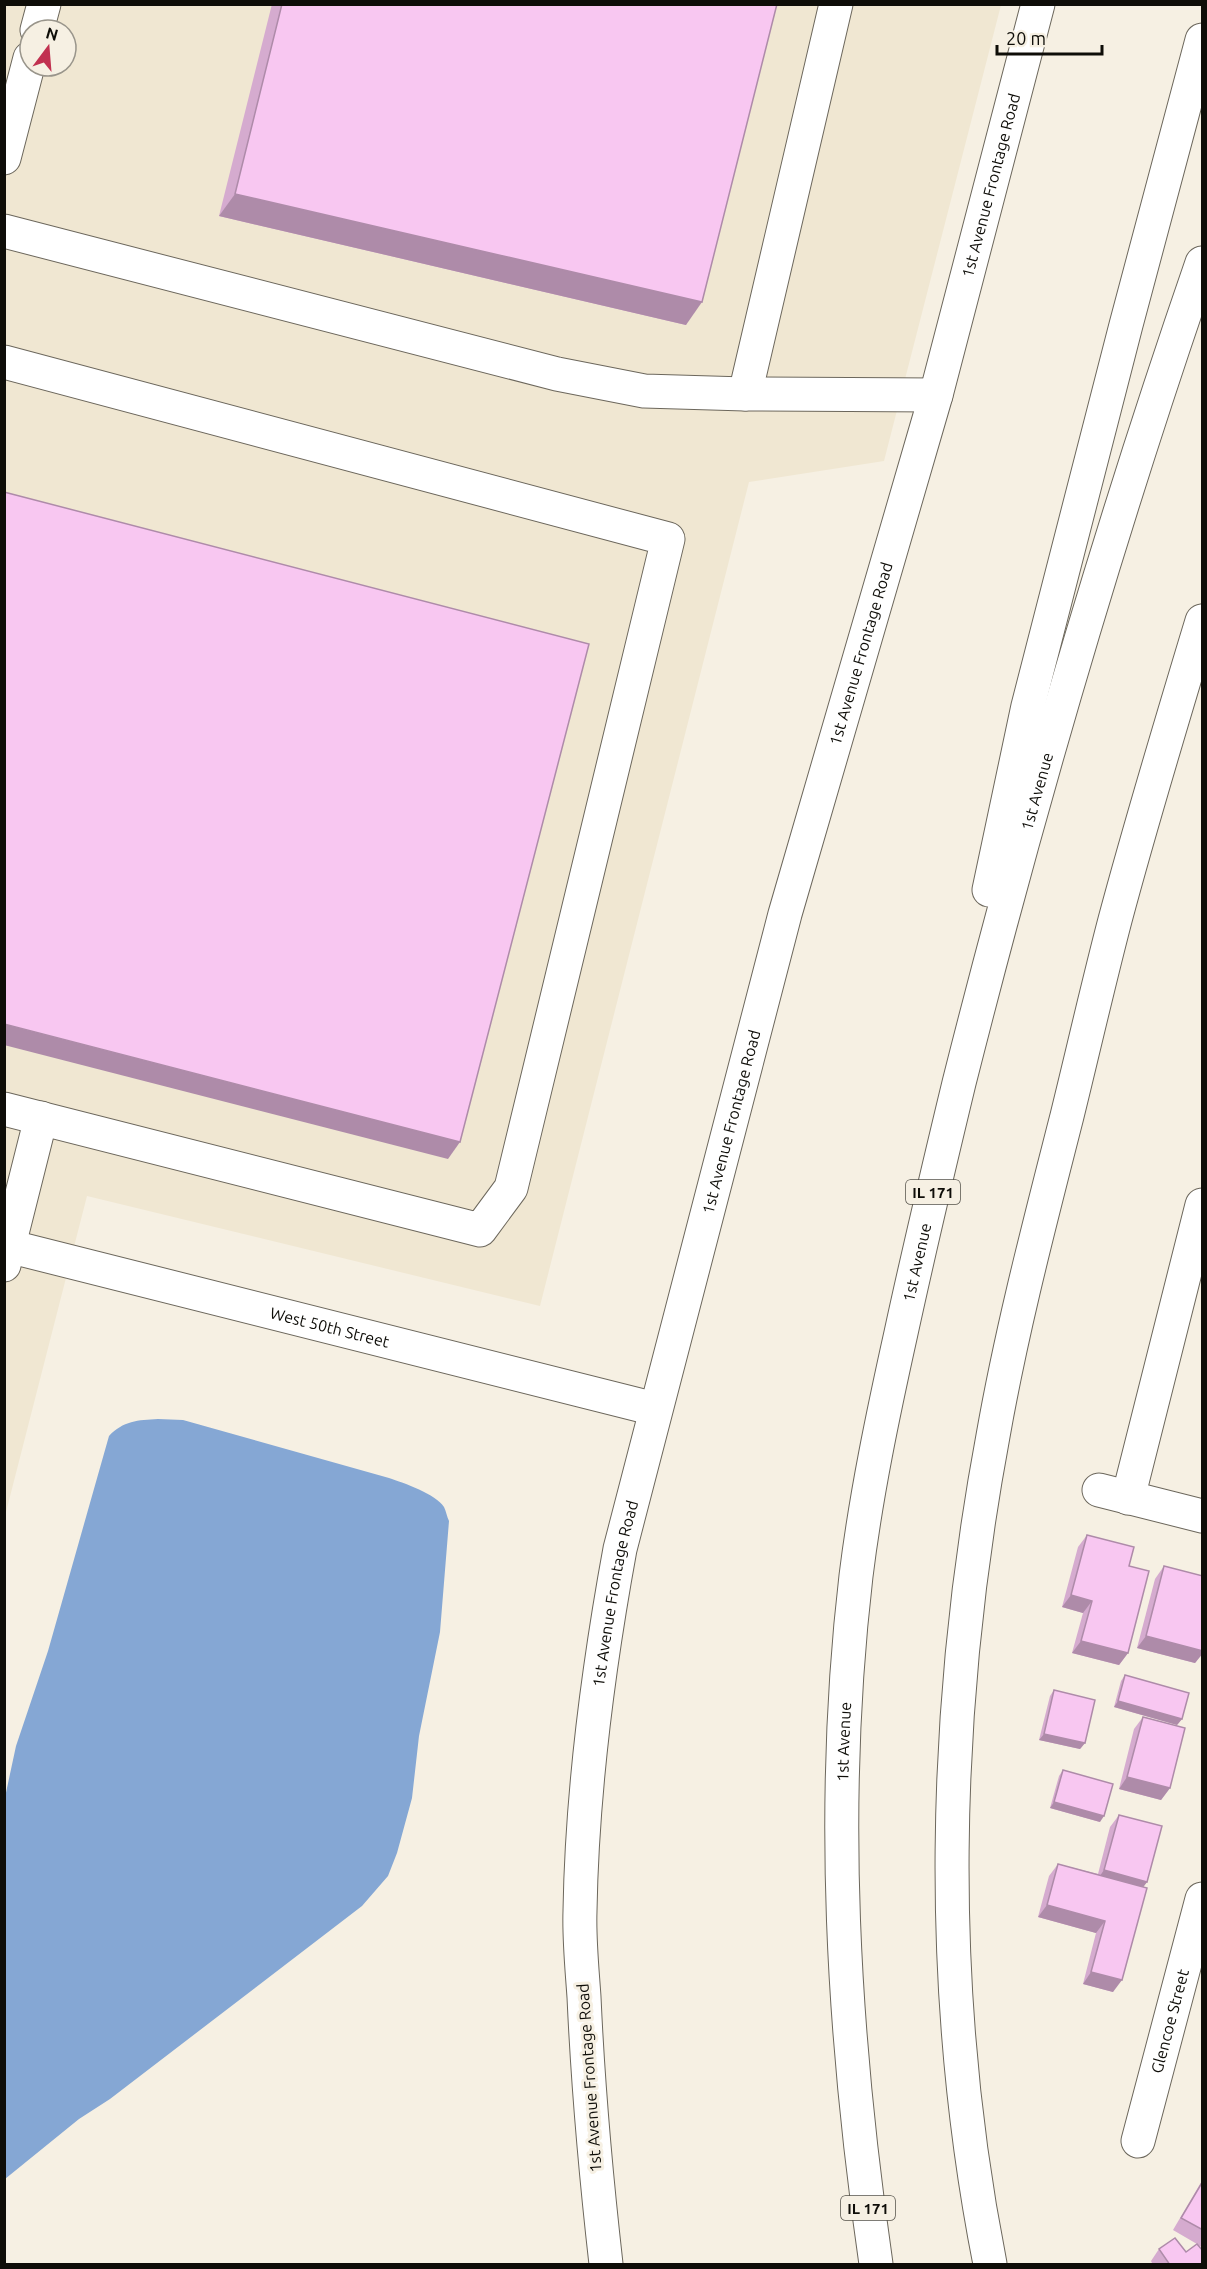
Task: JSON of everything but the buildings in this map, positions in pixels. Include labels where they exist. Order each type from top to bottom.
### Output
[{"type":"main road","points":[[745,394],[836,4]]},
{"type":"main road","name":"1st Avenue Frontage Road","points":[[606,2265],[596,2174],[585,2029],[580,1913],[583,1825],[591,1734],[606,1623],[620,1549],[785,914],[936,395],[1038,4]]},
{"type":"main road","points":[[945,1142],[993,868],[1028,706],[1126,325],[1203,40]]},
{"type":"main road","points":[[4,158],[13,89]]},
{"type":"main road","points":[[4,231],[557,374],[644,391],[936,395]]},
{"type":"main road","name":"1st Avenue","points":[[876,2265],[853,2074],[843,1938],[842,1793],[848,1664],[856,1575],[880,1430],[945,1142],[994,946],[1120,506],[1203,263]]},
{"type":"main road","points":[[4,362],[668,539],[511,1188],[480,1230],[4,1108]]},
{"type":"main road","points":[[990,2265],[976,2193],[961,2056],[953,1938],[951,1822],[958,1695],[973,1560],[993,1434],[1035,1241],[1115,920],[1203,621]]},
{"type":"main road","points":[[6,1252],[41,1118]]},
{"type":"main road","points":[[1203,1205],[1113,1494],[1203,1516]]},
{"type":"main road","name":"West 50th Street","points":[[6,1252],[655,1409]]},
{"type":"main road","name":"Glencoe Street","points":[[1138,2141],[1203,1899]]},
{"type":"shaded area","points":[[5,5],[1001,5],[884,461],[749,482],[540,1306],[87,1196],[5,1516]]},
{"type":"water","points":[[158,1419],[183,1420],[389,1478],[427,1493],[444,1507],[449,1521],[440,1632],[419,1736],[412,1798],[397,1853],[388,1876],[362,1906],[110,2099],[79,2119],[5,2179],[4,1802],[16,1746],[48,1651],[109,1436],[131,1422]]}]
